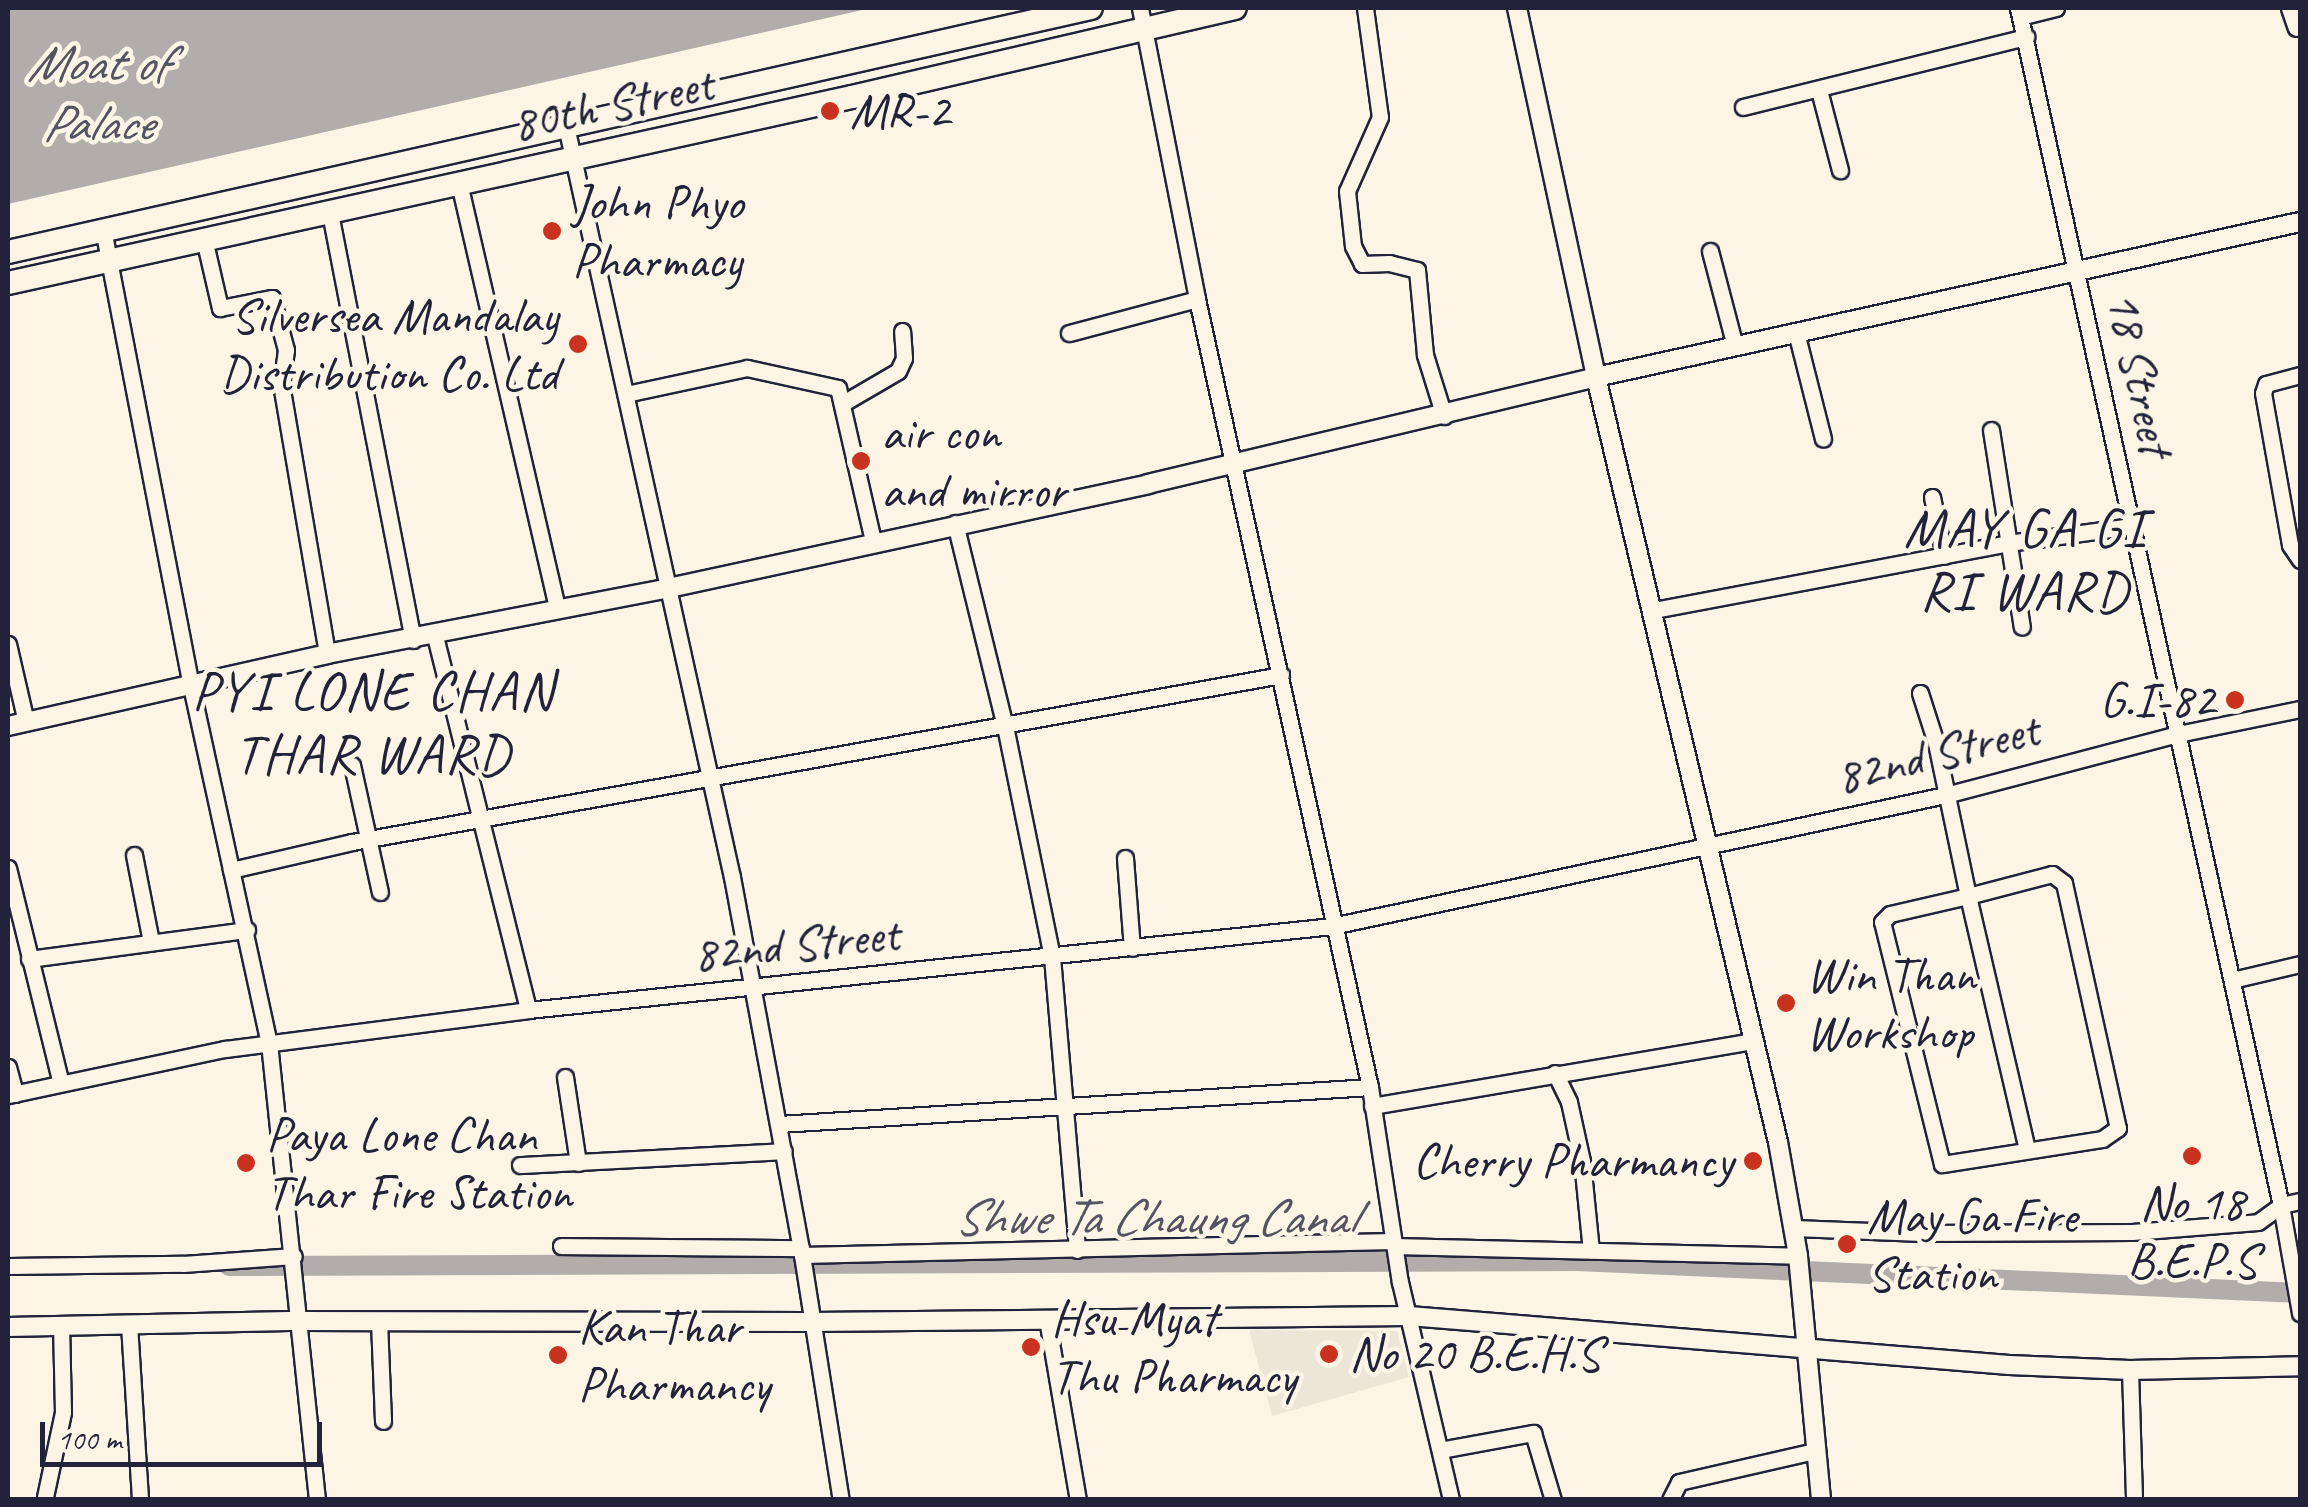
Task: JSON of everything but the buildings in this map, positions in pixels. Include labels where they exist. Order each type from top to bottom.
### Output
[{"type":"main road","name":"80th Street","points":[[8,252],[1091,8]]},
{"type":"main road","name":"80th Street","points":[[8,283],[573,159],[1143,18],[1235,8]]},
{"type":"street","points":[[1364,8],[1380,117],[1347,191],[1352,246],[1362,264],[1389,262],[1417,270],[1426,355],[1444,416]]},
{"type":"street","points":[[1517,8],[1596,377],[1654,610],[1794,1228],[1822,1500]]},
{"type":"street","points":[[2019,12],[2056,8]]},
{"type":"street","points":[[2289,8],[2296,28]]},
{"type":"street","name":"18 Street","points":[[2019,12],[2281,1206],[2300,1310]]},
{"type":"street","points":[[1143,18],[1198,299],[1370,1087],[1400,1282],[1451,1500]]},
{"type":"street","points":[[1743,108],[2026,37]]},
{"type":"street","points":[[1819,90],[1840,170]]},
{"type":"street","points":[[566,126],[712,778],[784,1151],[841,1500]]},
{"type":"street","points":[[460,183],[557,610]]},
{"type":"street","points":[[330,213],[413,640]]},
{"type":"street","points":[[8,644],[17,724],[327,654],[669,588],[1444,416],[1796,332],[2300,222]]},
{"type":"street","points":[[103,230],[192,686],[269,1043],[317,1500]]},
{"type":"street","points":[[205,242],[220,308],[272,298],[286,350],[280,384],[327,654]]},
{"type":"street","points":[[1710,251],[1735,346]]},
{"type":"street","points":[[1069,333],[1198,299]]},
{"type":"street","points":[[845,402],[898,370],[904,358],[902,331]]},
{"type":"street","points":[[1796,332],[1823,439]]},
{"type":"street","points":[[626,394],[747,368],[832,384],[845,402],[873,541]]},
{"type":"street","points":[[2300,375],[2266,384],[2263,393],[2290,546],[2300,560]]},
{"type":"street","points":[[1991,430],[2022,627]]},
{"type":"street","points":[[1932,496],[1944,556]]},
{"type":"street","points":[[955,523],[1005,726],[1052,957],[1077,1250]]},
{"type":"street","points":[[1654,610],[2008,544],[2132,526]]},
{"type":"street","points":[[435,636],[528,1010]]},
{"type":"street","points":[[232,870],[366,840],[1281,675]]},
{"type":"street","points":[[1920,694],[1930,716],[2027,1150]]},
{"type":"street","name":"82nd Street","points":[[11,1094],[269,1043],[528,1010],[1332,926],[1946,795],[2178,734],[2300,709]]},
{"type":"street","points":[[352,766],[380,892]]},
{"type":"street","points":[[134,855],[151,942]]},
{"type":"street","points":[[1125,858],[1132,948]]},
{"type":"street","points":[[8,868],[62,1083]]},
{"type":"street","points":[[2052,874],[2064,883],[2118,1128],[2114,1135],[1942,1164],[1882,922],[1890,914],[1968,896],[2052,874]]},
{"type":"street","points":[[29,959],[151,942],[204,939],[247,930]]},
{"type":"street","points":[[2232,980],[2300,964]]},
{"type":"street","points":[[1372,1106],[1754,1041]]},
{"type":"street","points":[[8,1068],[11,1094]]},
{"type":"street","points":[[1555,1073],[1569,1102],[1582,1161],[1590,1252]]},
{"type":"street","points":[[565,1077],[578,1163]]},
{"type":"street","points":[[778,1124],[1370,1087]]},
{"type":"street","points":[[520,1165],[784,1151]]},
{"type":"street","points":[[1794,1228],[1940,1234],[2132,1232],[2258,1222],[2281,1206],[2300,1201]]},
{"type":"street","points":[[562,1246],[802,1255],[1394,1247],[1798,1257]]},
{"type":"street","points":[[8,1266],[182,1264],[294,1256]]},
{"type":"street","points":[[8,1327],[301,1321],[810,1322],[1409,1316],[2130,1370],[2300,1366]]},
{"type":"street","points":[[1047,1319],[1078,1500]]},
{"type":"street","points":[[380,1321],[383,1421]]},
{"type":"street","points":[[129,1324],[140,1500]]},
{"type":"street","points":[[45,1496],[63,1412],[62,1326]]},
{"type":"street","points":[[2130,1370],[2134,1500]]},
{"type":"street","points":[[1440,1450],[1533,1433],[1553,1500]]},
{"type":"street","points":[[1670,1500],[1679,1482],[1814,1451]]},
{"type":"shaded area","name":"No 20 B.E.H.S","points":[[1249,1330],[1397,1331],[1409,1377],[1272,1416]]},
{"type":"water","name":"Moat of Palace","points":[[8,8],[871,8],[8,204]]},
{"type":"waterway","name":"Shwe Ta Chaung Canal","points":[[229,1266],[1577,1261],[2300,1293]]},
{"type":"place","name":"MR-2","points":[[830,111]]},
{"type":"place","name":"John Phyo Pharmacy","points":[[552,231]]},
{"type":"place","name":"Silversea Mandalay Distribution Co. Ltd","points":[[578,344]]},
{"type":"place","name":"air con and mirror","points":[[861,461]]},
{"type":"place","name":"G.I-82","points":[[2235,700]]},
{"type":"place","name":"Win Than Workshop","points":[[1786,1003]]},
{"type":"place","name":"No 18 B.E.P.S","points":[[2192,1156]]},
{"type":"place","name":"Cherry Pharmancy","points":[[1753,1161]]},
{"type":"place","name":"Paya Lone Chan Thar Fire Station","points":[[246,1163]]},
{"type":"place","name":"May Ga Fire Station","points":[[1847,1244]]},
{"type":"place","name":"Hsu Myat Thu Pharmacy","points":[[1031,1347]]},
{"type":"place","name":"No 20 B.E.H.S","points":[[1329,1354]]},
{"type":"place","name":"Kan Thar Pharmancy","points":[[558,1355]]},
{"type":"district","name":"MAY GA GI RI WARD","points":[[2025,560]]},
{"type":"district","name":"PYI LONE CHAN THAR WARD","points":[[373,722]]}]
